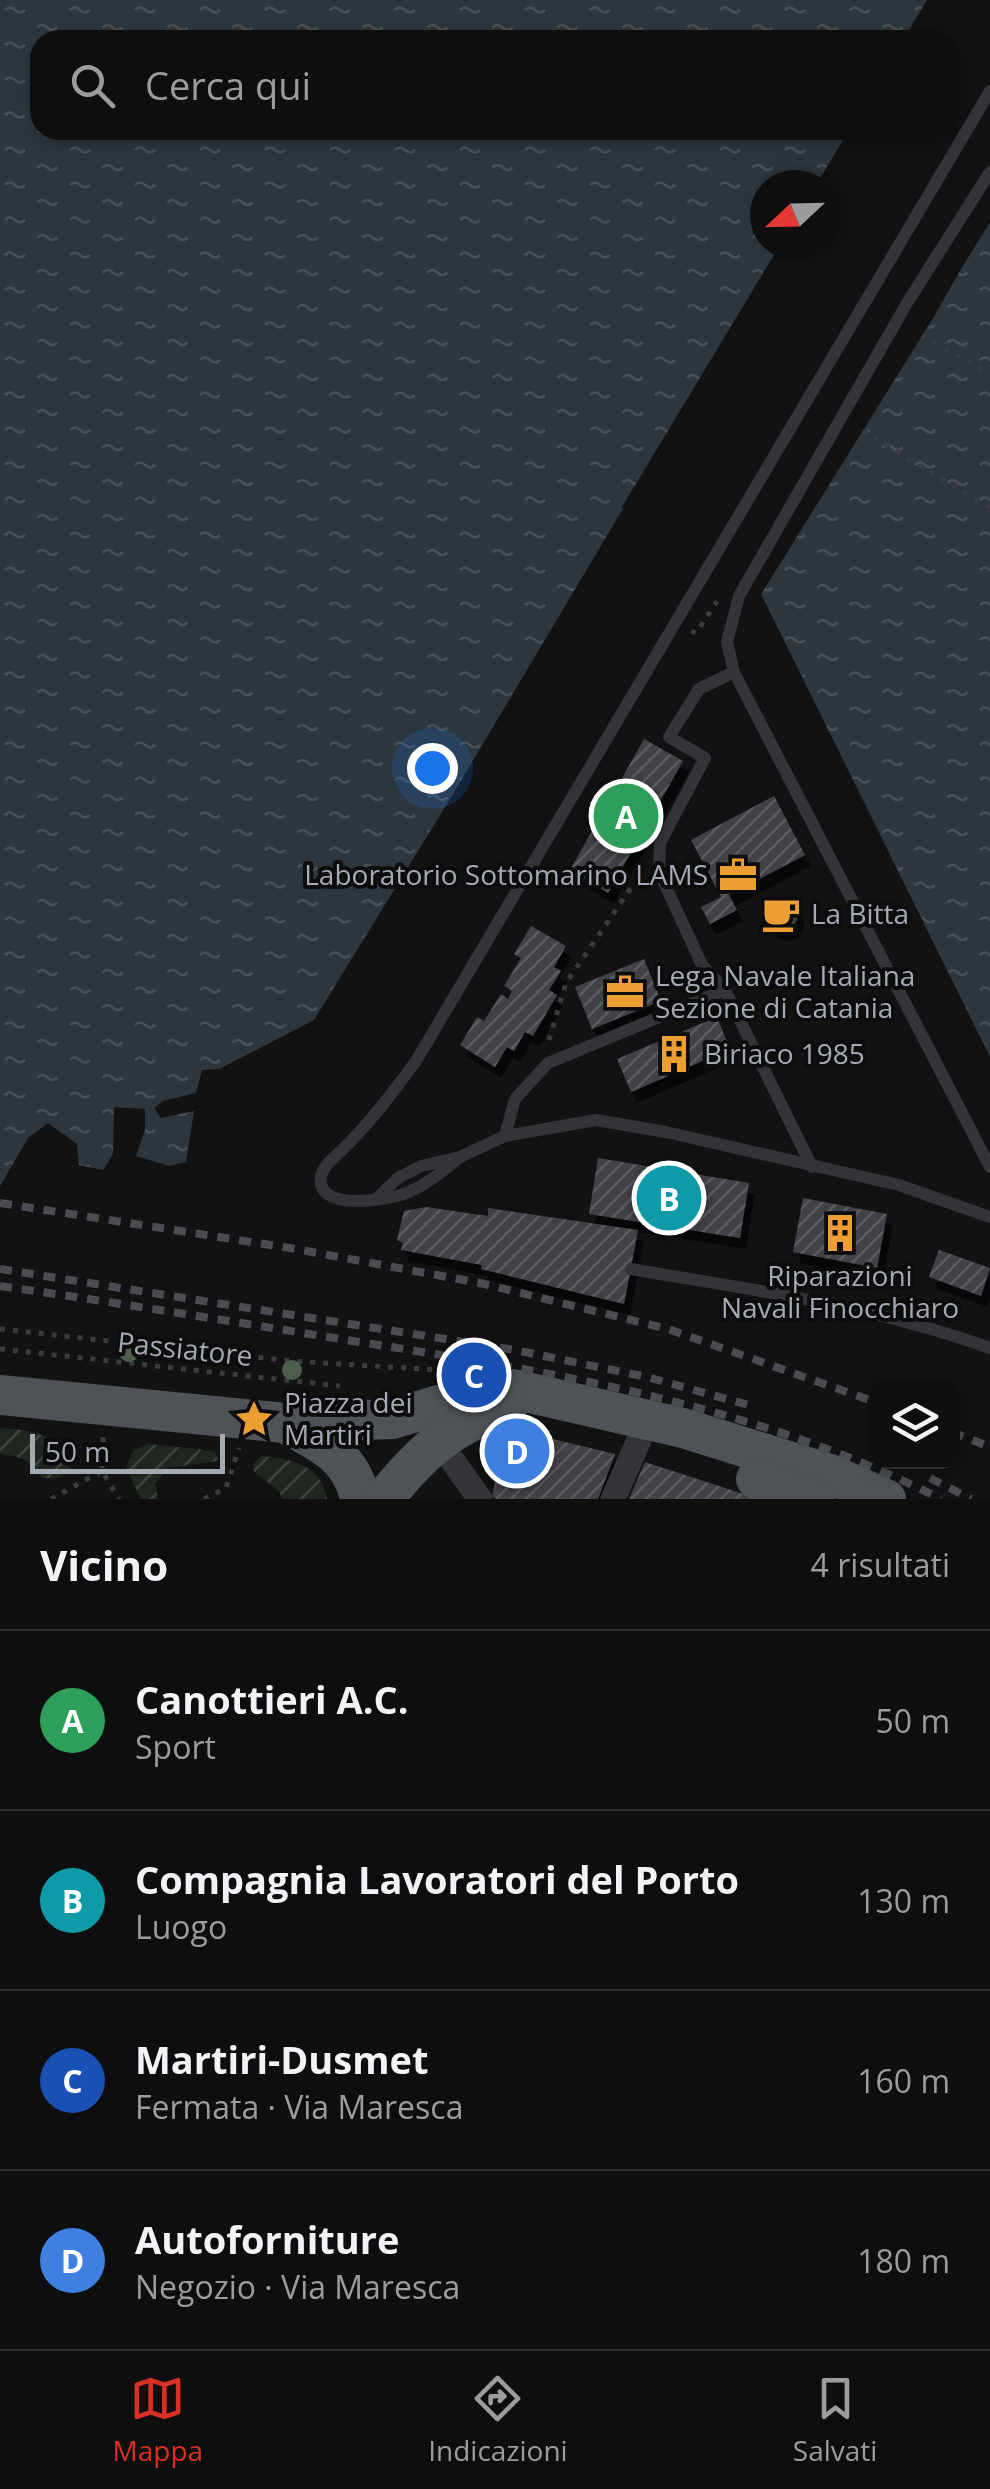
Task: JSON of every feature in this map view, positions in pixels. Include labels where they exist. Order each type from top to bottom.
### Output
[{"type":"main road","points":[[0,1395],[285,1423],[392,1419],[484,1392],[513,1389],[683,1428],[830,1474],[886,1499]]},
{"type":"main road","points":[[384,1499],[439,1442],[478,1418],[509,1410],[639,1440],[808,1498]]},
{"type":"main road","points":[[285,1423],[334,1450],[356,1480],[360,1499]]},
{"type":"street","points":[[613,1499],[639,1440]]},
{"type":"street","points":[[439,1442],[480,1499]]},
{"type":"lane","points":[[990,92],[416,1061],[365,1128],[323,1169],[321,1180],[326,1192],[338,1201],[378,1198],[398,1178],[422,1166],[460,1157],[505,1136],[596,1120],[899,1185],[990,1217]]},
{"type":"lane","points":[[990,172],[907,304],[739,596],[727,642],[734,672],[990,1168]]},
{"type":"lane","points":[[734,672],[698,689],[669,737],[704,758],[660,843],[659,872],[702,965],[725,990],[812,1166]]},
{"type":"lane","points":[[505,1136],[514,1100],[548,1063],[725,990]]},
{"type":"lane","points":[[631,1270],[842,1305],[940,1330],[990,1348]]},
{"type":"path","points":[[922,336],[984,371]]},
{"type":"path","points":[[863,431],[990,508]]},
{"type":"path","points":[[676,624],[696,633],[718,600],[739,596]]},
{"type":"path","points":[[549,1040],[566,983],[635,882],[659,872]]},
{"type":"path","points":[[0,1329],[292,1361],[450,1371]]},
{"type":"path","name":"Passiatore","points":[[0,1349],[347,1387]]},
{"type":"path","points":[[129,1376],[130,1363]]},
{"type":"path","points":[[103,1432],[102,1471],[118,1499]]},
{"type":"path","points":[[204,1499],[226,1488],[239,1448]]},
{"type":"path","points":[[51,1499],[102,1471]]},
{"type":"shaded area","points":[[0,1428],[49,1438],[72,1459],[68,1470],[57,1478],[41,1477],[24,1460],[0,1454]]},
{"type":"shaded area","points":[[148,1444],[215,1451],[218,1461],[168,1468],[155,1484],[158,1499],[141,1499],[126,1468],[133,1451]]},
{"type":"shaded area","points":[[262,1456],[294,1462],[312,1471],[324,1487],[327,1499],[282,1499],[279,1491],[254,1472],[253,1464]]},
{"type":"water","points":[[0,0],[927,0],[909,30],[30,30],[30,140],[843,140],[825,170],[750,170],[750,260],[771,260],[314,1020],[219,1069],[202,1070],[196,1093],[163,1101],[154,1108],[161,1118],[194,1111],[186,1162],[169,1166],[136,1156],[145,1130],[145,1109],[114,1107],[113,1154],[103,1170],[79,1165],[77,1144],[48,1123],[28,1138],[0,1186]]},
{"type":"water","points":[[990,222],[990,1057],[761,594]]},
{"type":"pier","points":[[990,217],[935,315],[761,594],[757,592]]},
{"type":"pier","points":[[771,260],[776,260],[627,510],[622,507]]},
{"type":"building","points":[[644,739],[683,761],[608,893],[570,870]]},
{"type":"building","name":"Laboratorio Sottomarino LAMS","points":[[774,796],[805,855],[729,895],[737,910],[710,924],[701,907],[721,897],[691,840]]},
{"type":"building","points":[[782,898],[793,903],[798,914],[793,925],[782,930],[771,925],[766,914],[771,903]]},
{"type":"building","points":[[531,926],[566,946],[554,967],[561,971],[549,990],[557,995],[533,1036],[525,1032],[514,1051],[507,1047],[495,1067],[460,1045],[477,1017],[484,1021],[501,994],[508,999],[512,991],[504,986],[521,958],[514,954]]},
{"type":"building","points":[[644,959],[661,1001],[592,1029],[575,987]]},
{"type":"building","name":"Biriaco 1985","points":[[717,1017],[730,1049],[631,1092],[617,1059]]},
{"type":"building","points":[[598,1158],[749,1183],[740,1238],[589,1214]]},
{"type":"building","name":"Riparazioni Navali Finocchiaro","points":[[803,1198],[887,1214],[877,1268],[793,1252]]},
{"type":"building","points":[[426,1207],[488,1216],[488,1208],[638,1230],[624,1304],[481,1269],[482,1265],[401,1250],[403,1243],[397,1240],[404,1211]]},
{"type":"building","points":[[939,1250],[990,1268],[981,1296],[929,1277]]},
{"type":"building","points":[[507,1428],[615,1454],[598,1499],[492,1496]]},
{"type":"building","points":[[645,1462],[756,1498],[756,1499],[629,1499]]},
{"type":"railway","points":[[0,1203],[290,1248],[480,1283],[668,1329],[870,1400]]},
{"type":"railway","points":[[0,1269],[515,1350],[647,1377],[752,1406]]},
{"type":"railway","points":[[0,1286],[434,1354],[657,1397],[801,1440],[941,1499]]},
{"type":"railway","points":[[960,1435],[990,1447]]},
{"type":"railway","points":[[930,1478],[971,1499]]},
{"type":"place","name":"Canottieri A.C.","points":[[626,816]]},
{"type":"place","name":"Laboratorio Sottomarino LAMS","points":[[738,875]]},
{"type":"place","name":"La Bitta","points":[[781,914]]},
{"type":"place","name":"Lega Navale Italiana Sezione di Catania","points":[[625,992]]},
{"type":"place","name":"Biriaco 1985","points":[[674,1054]]},
{"type":"place","name":"Compagnia Lavoratori del Porto","points":[[669,1198]]},
{"type":"place","name":"Riparazioni Navali Finocchiaro","points":[[840,1233]]},
{"type":"place","name":"Martiri-Dusmet","points":[[474,1375]]},
{"type":"place","name":"Piazza dei Martiri","points":[[254,1419]]},
{"type":"place","name":"Autoforniture","points":[[517,1451]]}]
